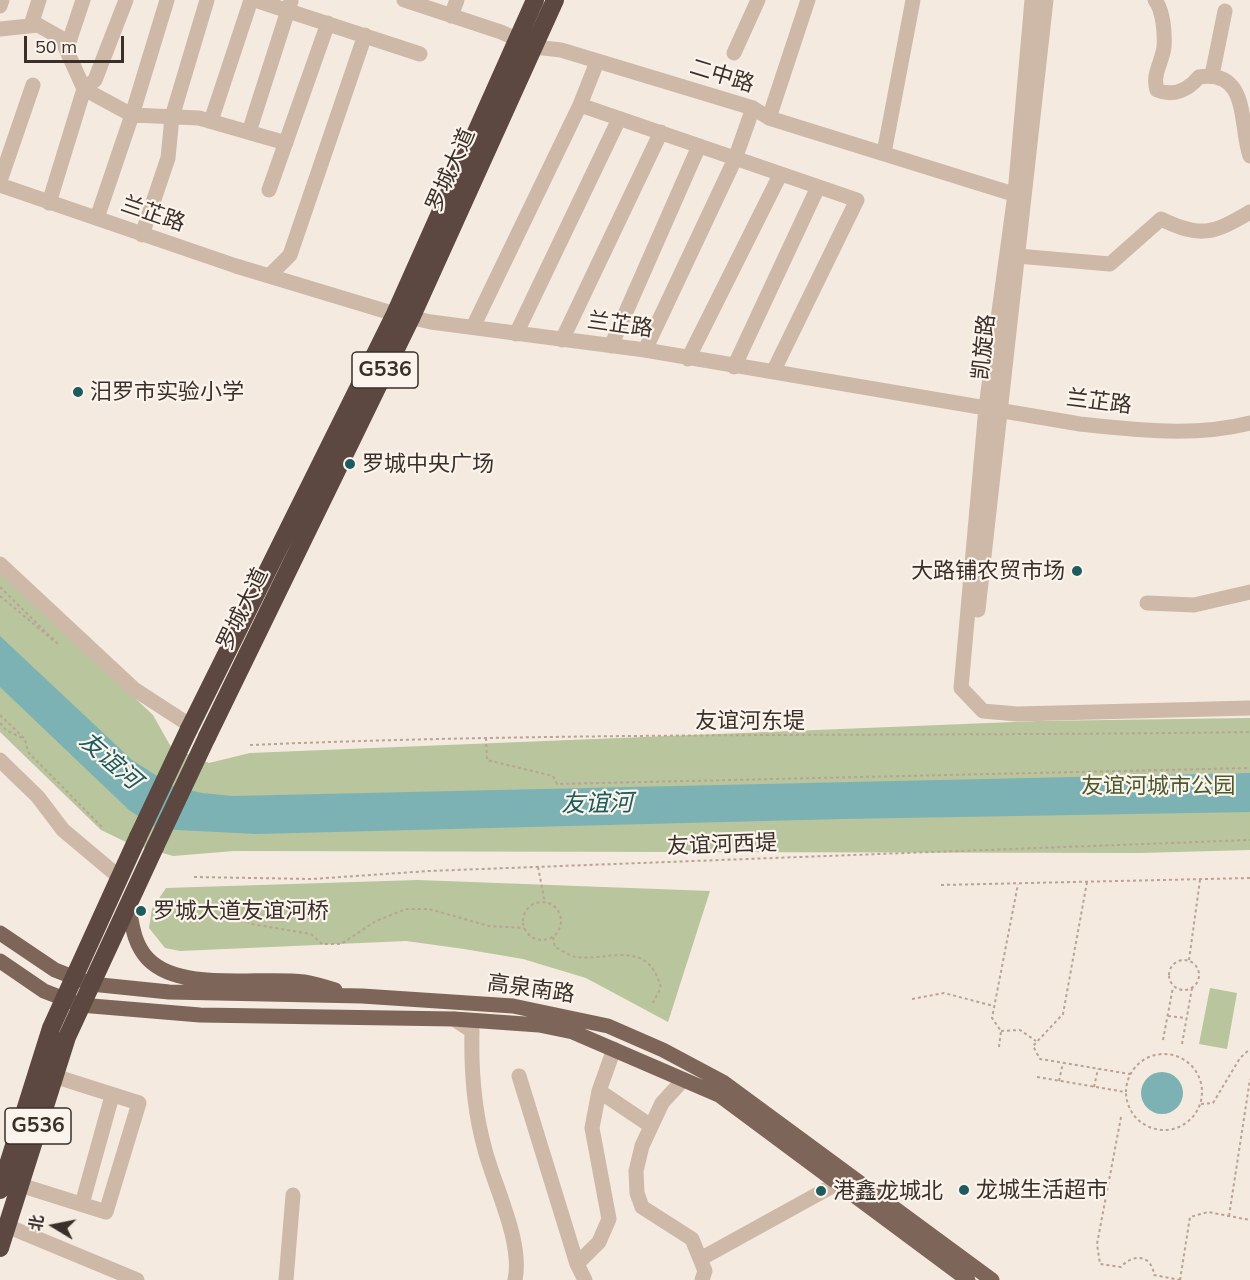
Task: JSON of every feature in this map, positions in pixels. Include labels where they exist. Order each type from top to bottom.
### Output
[{"type":"highway","name":"罗城大道","points":[[0,1248],[54,1076],[71,1003],[72,979],[190,728],[403,315],[535,0]]},
{"type":"highway","name":"罗城大道","points":[[0,1190],[71,1003],[91,984],[403,315],[555,0]]},
{"type":"main road","points":[[128,903],[135,940],[148,958],[167,973],[236,981],[304,982],[362,996]]},
{"type":"main road","name":"高泉南路","points":[[0,933],[72,979],[91,984],[169,992],[362,996],[513,1006],[608,1026],[663,1050],[723,1082],[993,1280]]},
{"type":"main road","name":"高泉南路","points":[[0,961],[71,1003],[201,1015],[454,1019],[539,1025],[573,1032],[719,1095],[968,1280]]},
{"type":"street","points":[[0,6],[2,0]]},
{"type":"street","points":[[31,25],[39,0]]},
{"type":"street","points":[[67,48],[83,0]]},
{"type":"street","points":[[49,203],[84,88],[95,80],[126,0]]},
{"type":"street","points":[[97,219],[167,0]]},
{"type":"street","points":[[142,235],[168,158],[172,117],[207,0]]},
{"type":"street","points":[[212,121],[253,0],[290,5],[328,23],[420,54]]},
{"type":"street","name":"二中路","points":[[404,0],[534,47],[561,51],[753,108],[769,118],[1020,196]]},
{"type":"street","points":[[451,16],[456,0]]},
{"type":"street","points":[[734,53],[758,0]]},
{"type":"street","points":[[769,118],[808,0]]},
{"type":"street","points":[[884,153],[913,0]]},
{"type":"street","points":[[993,408],[1020,196],[1032,0]]},
{"type":"street","name":"凯旋路","points":[[1046,0],[1020,196],[1017,256],[993,408],[970,700],[983,711],[1017,714],[1250,708]]},
{"type":"street","points":[[1155,0],[1162,16],[1164,48],[1154,81],[1157,90],[1164,93],[1178,92],[1191,86],[1198,77],[1212,75],[1231,84],[1244,110],[1245,143],[1250,156]]},
{"type":"street","points":[[249,132],[290,5]]},
{"type":"street","points":[[1212,75],[1225,10]]},
{"type":"street","points":[[269,190],[328,23]]},
{"type":"street","points":[[0,29],[38,25],[61,38],[84,88],[132,115],[199,118],[286,143]]},
{"type":"street","points":[[269,276],[290,255],[365,35]]},
{"type":"street","points":[[473,327],[580,105],[597,62]]},
{"type":"street","points":[[0,183],[33,85]]},
{"type":"street","points":[[580,105],[857,200],[773,372]]},
{"type":"street","points":[[645,351],[735,159],[753,108]]},
{"type":"street","points":[[516,334],[619,118]]},
{"type":"street","points":[[562,340],[661,132]]},
{"type":"street","points":[[611,346],[699,146]]},
{"type":"street","points":[[688,360],[780,175]]},
{"type":"street","name":"兰芷路","points":[[0,183],[49,203],[269,276],[431,322],[645,351],[1080,424],[1125,429],[1199,430],[1250,423]]},
{"type":"street","points":[[734,367],[818,187]]},
{"type":"street","points":[[1017,256],[1110,264],[1161,219],[1186,231],[1210,232],[1250,212]]},
{"type":"street","points":[[0,564],[134,689],[190,728]]},
{"type":"street","points":[[1147,603],[1194,605],[1250,592]]},
{"type":"street","points":[[0,760],[38,797],[63,830],[119,877]]},
{"type":"street","points":[[454,1019],[472,1031],[471,1078],[484,1148],[517,1254],[515,1280]]},
{"type":"street","points":[[577,1264],[599,1242],[609,1219],[592,1128],[599,1091],[614,1049]]},
{"type":"street","points":[[20,1185],[106,1212],[139,1103],[54,1076]]},
{"type":"street","points":[[519,1076],[577,1264],[585,1280]]},
{"type":"street","points":[[683,1080],[662,1103],[642,1146],[636,1172],[637,1193],[642,1207],[692,1239],[702,1258],[705,1271],[702,1280]]},
{"type":"street","points":[[599,1091],[651,1126]]},
{"type":"street","points":[[82,1204],[112,1096]]},
{"type":"street","points":[[702,1258],[838,1183]]},
{"type":"street","points":[[286,1280],[293,1195]]},
{"type":"street","points":[[7,1226],[137,1280]]},
{"type":"path","points":[[0,587],[58,644],[0,596]]},
{"type":"path","points":[[0,715],[25,739],[28,752],[104,828]]},
{"type":"path","points":[[0,723],[6,730],[25,739]]},
{"type":"path","name":"友谊河东堤","points":[[250,745],[486,737],[969,736],[1250,732]]},
{"type":"path","points":[[486,737],[487,760],[553,776],[557,784],[1250,768]]},
{"type":"path","name":"友谊河西堤","points":[[194,877],[312,879],[538,867],[1250,840]]},
{"type":"path","points":[[538,867],[545,903]]},
{"type":"path","points":[[941,885],[1250,878]]},
{"type":"path","points":[[1189,960],[1200,880]]},
{"type":"path","points":[[1087,882],[1063,1014],[1033,1046],[1040,1059],[1130,1074]]},
{"type":"path","points":[[999,1047],[1001,1031],[992,1018],[1018,884]]},
{"type":"path","points":[[205,915],[234,917],[252,924],[311,934],[321,944],[341,944],[376,921],[406,909],[429,909],[489,926],[524,928],[536,939],[553,937],[557,933],[561,920],[556,909],[545,903],[532,905],[523,921],[524,928]]},
{"type":"path","points":[[553,937],[555,947],[573,956],[589,958],[627,953],[647,964],[657,975],[661,988],[652,1004]]},
{"type":"path","points":[[1163,1040],[1173,986],[1169,977],[1171,967],[1179,960],[1189,960],[1197,966],[1200,975],[1192,988],[1182,1044]]},
{"type":"path","points":[[1173,986],[1182,990],[1192,988]]},
{"type":"path","points":[[912,999],[944,993],[994,1005]]},
{"type":"path","points":[[1168,1016],[1186,1018]]},
{"type":"path","points":[[1001,1031],[1020,1030],[1036,1041]]},
{"type":"path","points":[[1200,1104],[1213,1103],[1240,1058],[1250,1049]]},
{"type":"path","points":[[1162,1053],[1175,1055],[1186,1061],[1196,1070],[1201,1082],[1200,1104],[1192,1119],[1170,1131],[1144,1126],[1134,1117],[1128,1106],[1125,1092],[1130,1074],[1149,1056],[1162,1053]]},
{"type":"path","points":[[1059,1081],[1063,1063]]},
{"type":"path","points":[[1094,1087],[1098,1069]]},
{"type":"path","points":[[1037,1077],[1125,1092]]},
{"type":"path","points":[[1229,1216],[1250,1079]]},
{"type":"path","points":[[1121,1117],[1097,1244],[1100,1264],[1121,1267],[1130,1259],[1141,1258],[1150,1264],[1154,1275],[1180,1280],[1190,1218],[1208,1212],[1250,1220]]},
{"type":"green space","name":"友谊河城市公园","points":[[0,572],[153,715],[171,747],[209,763],[250,753],[1038,721],[1250,718],[1250,850],[1139,853],[234,851],[173,856],[128,843],[101,830],[0,732]]},
{"type":"green space","points":[[418,880],[710,891],[668,1022],[586,978],[523,959],[406,941],[180,951],[165,948],[149,928],[152,909],[166,888]]},
{"type":"green space","points":[[1210,988],[1237,993],[1227,1049],[1199,1044]]},
{"type":"water","name":"友谊河","points":[[0,636],[132,760],[173,786],[202,793],[233,796],[1250,773],[1250,812],[842,819],[256,834],[158,829],[129,810],[0,687]]},
{"type":"water","points":[[1162,1072],[1177,1078],[1183,1093],[1177,1108],[1162,1114],[1147,1108],[1141,1093],[1147,1078]]},
{"type":"place","name":"汨罗市实验小学","points":[[78,392]]},
{"type":"place","name":"罗城中央广场","points":[[350,464]]},
{"type":"place","name":"大路铺农贸市场","points":[[1077,571]]},
{"type":"place","name":"罗城大道友谊河桥","points":[[141,911]]},
{"type":"place","name":"龙城生活超市","points":[[964,1190]]},
{"type":"place","name":"港鑫龙城北","points":[[821,1191]]}]
